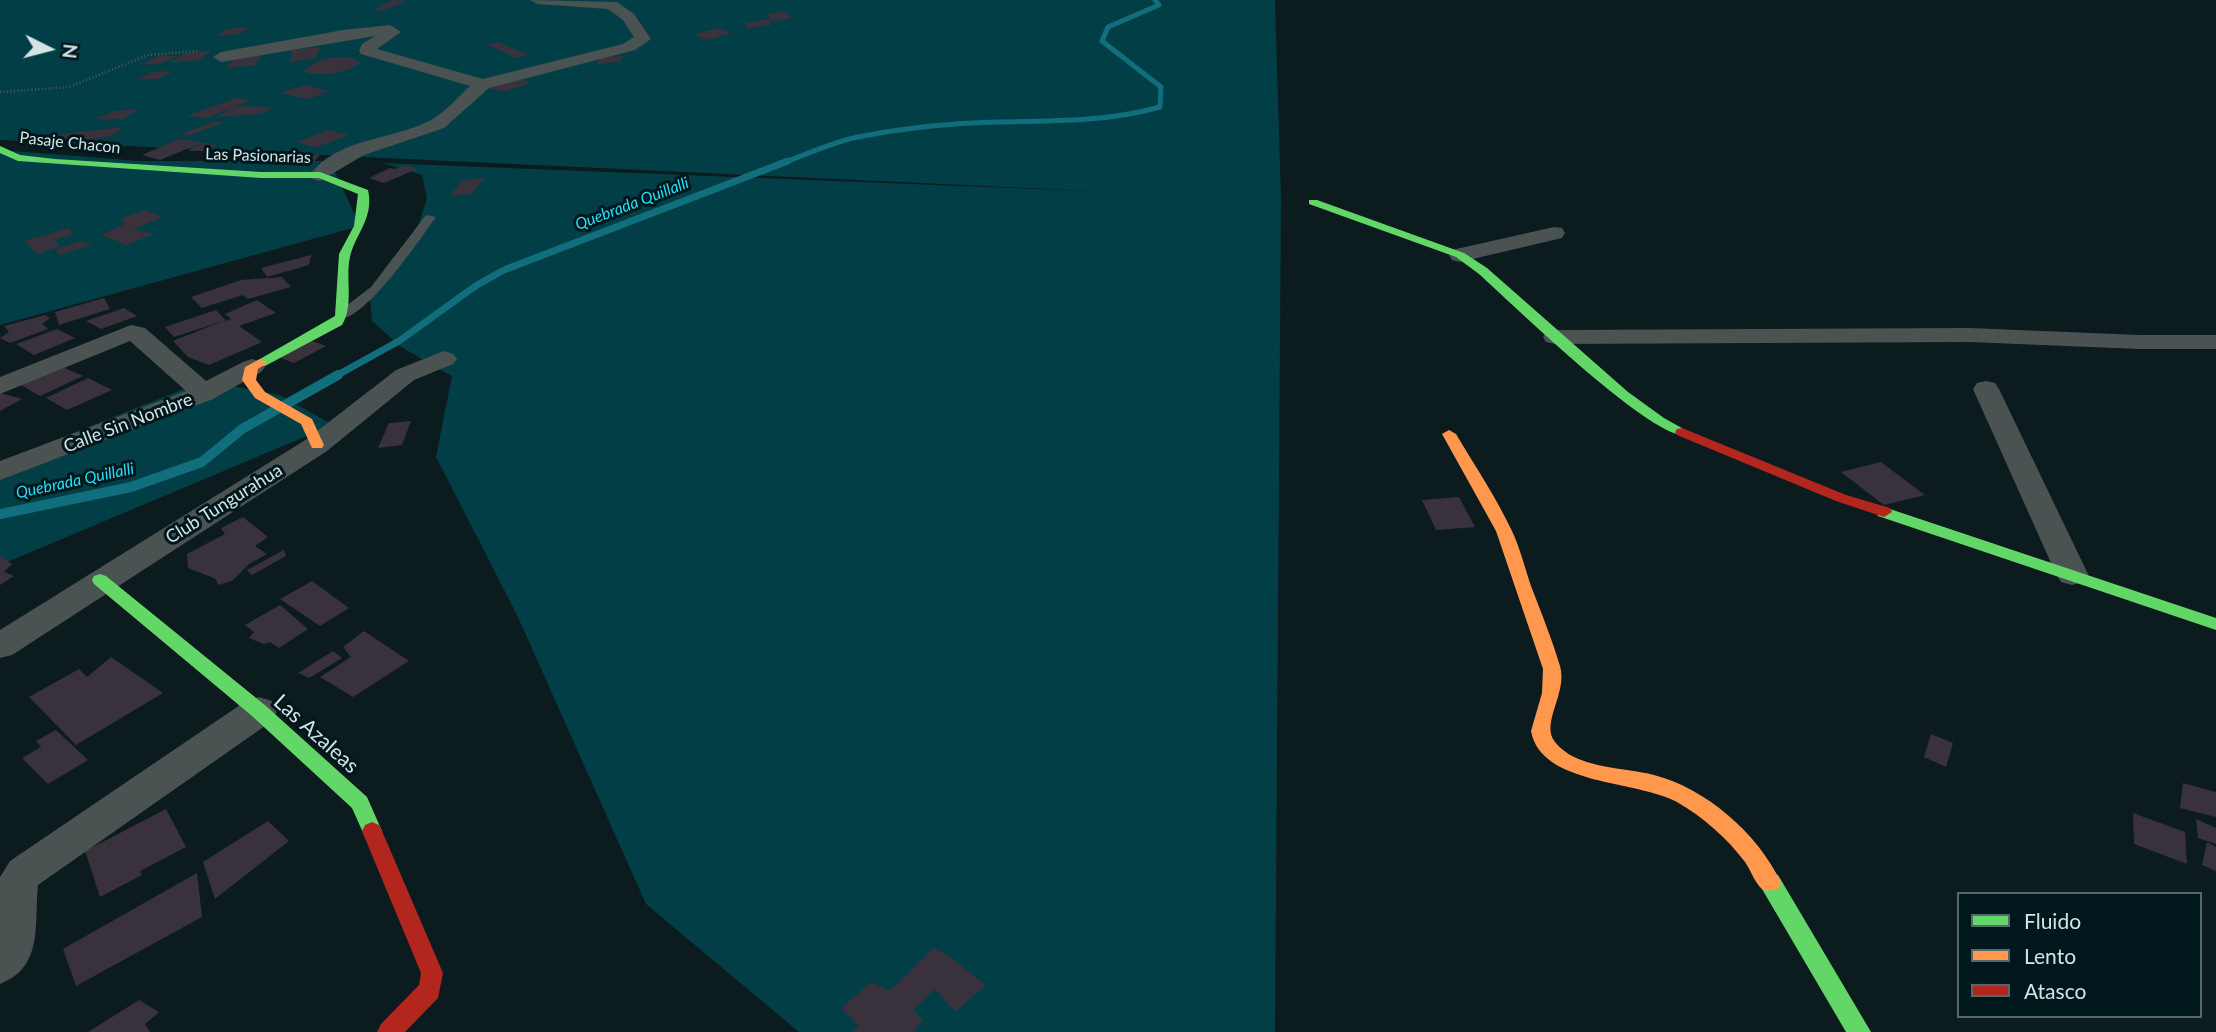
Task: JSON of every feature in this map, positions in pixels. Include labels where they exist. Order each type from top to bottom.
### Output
[{"type":"street","points":[[320,175],[346,155],[429,128],[446,119],[459,108],[466,97],[483,84],[629,47],[643,39],[629,17],[612,5],[537,0]]},
{"type":"street","points":[[221,57],[343,35],[390,30],[393,32],[368,47],[367,51],[483,84]]},
{"type":"street","name":"Pasaje Chacon","points":[[0,149],[18,158],[137,166]]},
{"type":"street","name":"Las Pasionarias","points":[[137,166],[261,175],[320,175],[363,192],[365,199],[360,226],[345,254],[341,316]]},
{"type":"street","points":[[1313,202],[1460,255],[1483,271],[1623,395],[1659,421],[1706,444],[1841,498],[2216,624]]},
{"type":"street","points":[[1460,255],[1554,233]]},
{"type":"street","points":[[312,434],[260,395],[249,380],[252,367],[337,322],[341,316]]},
{"type":"street","points":[[0,386],[131,332],[204,393]]},
{"type":"street","points":[[1555,337],[1969,335],[2139,342],[2216,342]]},
{"type":"street","name":"Club Tungurahua","points":[[0,646],[312,434],[405,376],[444,359]]},
{"type":"street","name":"Calle Sin Nombre","points":[[0,471],[204,393],[252,367]]},
{"type":"street","points":[[1986,389],[2072,574]]},
{"type":"street","points":[[1449,434],[1504,531],[1552,669],[1553,686],[1541,726],[1541,736],[1546,747],[1569,765],[1637,777],[1667,787],[1721,820],[1743,842],[1762,867],[1859,1032]]},
{"type":"street","name":"Las Azaleas","points":[[100,580],[259,711],[360,803],[432,973],[430,990],[389,1032]]},
{"type":"street","points":[[0,964],[9,956],[13,947],[18,882],[24,873],[259,711]]},
{"type":"lane","points":[[341,316],[375,290],[430,217]]},
{"type":"path","points":[[0,92],[80,84],[154,54],[214,50],[218,51],[221,57]]},
{"type":"shaded area","points":[[0,0],[1275,0],[1281,199],[1275,1032],[799,1032],[646,904],[517,615],[436,457],[452,376],[401,347],[372,321],[370,297],[391,260],[416,233],[427,198],[422,175],[382,163],[1113,192],[0,140]]},
{"type":"shaded area","points":[[0,150],[139,161],[330,161],[360,226],[0,325]]},
{"type":"shaded area","points":[[204,381],[280,395],[333,425],[0,565],[0,462]]},
{"type":"building","points":[[393,0],[408,1],[382,11],[373,10]]},
{"type":"building","points":[[784,11],[792,18],[773,21],[766,14]]},
{"type":"building","points":[[769,19],[771,25],[746,28],[746,23]]},
{"type":"building","points":[[250,27],[239,34],[218,36],[226,29]]},
{"type":"building","points":[[718,28],[732,33],[707,40],[695,34]]},
{"type":"building","points":[[498,42],[528,55],[516,58],[487,44]]},
{"type":"building","points":[[320,47],[316,58],[290,62],[292,50]]},
{"type":"building","points":[[211,51],[197,61],[170,62],[185,53]]},
{"type":"building","points":[[263,54],[255,65],[226,68],[239,55]]},
{"type":"building","points":[[158,56],[178,56],[160,64],[142,65]]},
{"type":"building","points":[[623,56],[620,62],[597,64],[599,57]]},
{"type":"building","points":[[350,57],[360,63],[331,74],[311,74],[303,71],[318,61]]},
{"type":"building","points":[[175,71],[158,79],[138,79],[152,72]]},
{"type":"building","points":[[520,78],[530,83],[503,92],[489,88]]},
{"type":"building","points":[[306,85],[329,91],[309,99],[280,93]]},
{"type":"building","points":[[236,98],[251,100],[206,118],[186,116]]},
{"type":"building","points":[[235,106],[274,107],[261,114],[216,117]]},
{"type":"building","points":[[140,109],[123,119],[97,119],[114,111]]},
{"type":"building","points":[[213,122],[224,122],[188,136],[180,134]]},
{"type":"building","points":[[124,127],[112,136],[82,141],[41,146],[31,142],[52,135]]},
{"type":"building","points":[[328,130],[349,135],[315,148],[298,142]]},
{"type":"building","points":[[179,139],[217,145],[203,151],[188,151],[201,143],[160,160],[142,155]]},
{"type":"building","points":[[265,153],[279,154],[264,162],[249,163]]},
{"type":"building","points":[[296,155],[320,155],[312,164],[283,166]]},
{"type":"building","points":[[406,165],[417,169],[384,183],[369,178],[390,168]]},
{"type":"building","points":[[486,178],[471,194],[450,196],[462,180]]},
{"type":"building","points":[[145,210],[163,217],[133,229],[154,234],[127,245],[101,235],[127,223],[119,219]]},
{"type":"building","points":[[68,228],[74,234],[54,240],[61,246],[38,254],[25,241]]},
{"type":"building","points":[[82,241],[92,245],[59,255],[55,250]]},
{"type":"building","points":[[311,255],[309,265],[267,277],[261,268]]},
{"type":"building","points":[[282,277],[291,287],[248,299],[243,295],[202,308],[191,297],[241,280]]},
{"type":"building","points":[[104,298],[110,309],[59,325],[55,312]]},
{"type":"building","points":[[257,300],[276,313],[239,326],[262,342],[209,365],[188,357],[173,341],[223,321],[174,337],[165,327],[216,310],[226,321],[231,319],[225,314]]},
{"type":"building","points":[[124,308],[137,316],[101,329],[86,321]]},
{"type":"building","points":[[45,315],[50,318],[42,324],[48,329],[10,343],[0,338],[9,332],[4,326]]},
{"type":"building","points":[[57,329],[75,338],[34,355],[16,344]]},
{"type":"building","points":[[307,339],[326,346],[294,363],[275,356]]},
{"type":"building","points":[[62,367],[83,376],[40,396],[21,385]]},
{"type":"building","points":[[88,378],[112,390],[67,410],[46,398]]},
{"type":"building","points":[[0,393],[22,399],[0,411]]},
{"type":"building","points":[[411,421],[402,445],[378,448],[389,423]]},
{"type":"building","points":[[1881,462],[1925,495],[1884,505],[1841,472]]},
{"type":"building","points":[[1459,497],[1475,527],[1436,530],[1422,500]]},
{"type":"building","points":[[243,517],[268,537],[255,546],[267,554],[249,564],[232,581],[218,585],[216,579],[188,568],[187,554],[225,534],[221,528]]},
{"type":"building","points":[[284,550],[286,556],[252,575],[247,570]]},
{"type":"building","points":[[0,556],[12,564],[4,572],[14,576],[0,585]]},
{"type":"building","points":[[312,581],[349,608],[320,626],[280,599]]},
{"type":"building","points":[[280,605],[308,629],[279,648],[270,642],[264,644],[249,638],[254,632],[245,625]]},
{"type":"building","points":[[364,631],[409,661],[353,697],[320,677],[351,657],[343,647]]},
{"type":"building","points":[[333,651],[342,658],[309,678],[298,673]]},
{"type":"building","points":[[111,657],[163,693],[76,745],[29,697],[79,669],[87,677]]},
{"type":"building","points":[[56,730],[88,760],[48,784],[22,758],[41,747],[36,741]]},
{"type":"building","points":[[1931,734],[1953,743],[1946,767],[1924,757]]},
{"type":"building","points":[[2183,783],[2216,792],[2216,817],[2180,808]]},
{"type":"building","points":[[166,809],[186,847],[140,871],[142,875],[100,897],[85,851]]},
{"type":"building","points":[[2133,813],[2185,832],[2187,864],[2134,844]]},
{"type":"building","points":[[2196,819],[2216,828],[2216,844],[2198,838]]},
{"type":"building","points":[[268,821],[289,841],[215,899],[203,862]]},
{"type":"building","points":[[2207,842],[2216,847],[2216,871],[2202,865]]},
{"type":"building","points":[[197,873],[202,917],[76,986],[63,949]]},
{"type":"building","points":[[933,948],[949,956],[985,985],[956,1012],[935,989],[913,1010],[923,1021],[914,1029],[916,1032],[852,1032],[859,1026],[841,1008],[871,982],[890,991]]},
{"type":"building","points":[[139,1000],[159,1012],[145,1024],[150,1032],[88,1032]]},
{"type":"waterway","name":"Quebrada Quillalli","points":[[783,163],[839,142],[892,131],[962,124],[1099,118],[1160,107],[1161,87],[1102,41],[1108,27],[1159,5],[1155,0]]},
{"type":"waterway","name":"Quebrada Quillalli","points":[[334,377],[399,341],[477,285],[504,270],[788,161]]},
{"type":"waterway","name":"Quebrada Quillalli","points":[[0,514],[131,487],[202,462],[242,429],[338,375]]},
{"type":"traffic: fast","points":[[0,149],[18,158],[55,162],[261,175],[320,175],[364,192],[360,226],[345,254],[341,316],[337,322],[260,363]]},
{"type":"traffic: fast","points":[[1313,202],[1460,255],[1483,271],[1623,395],[1659,421],[1682,432]]},
{"type":"traffic: fast","points":[[1884,512],[2216,624]]},
{"type":"traffic: fast","points":[[100,580],[259,711],[360,803],[372,831]]},
{"type":"traffic: fast","points":[[1770,882],[1859,1032]]},
{"type":"traffic: slow","points":[[260,363],[252,367],[249,380],[260,395],[307,422],[317,445]]},
{"type":"traffic: slow","points":[[1449,434],[1504,531],[1552,669],[1552,693],[1540,731],[1549,749],[1579,767],[1655,784],[1700,806],[1739,840],[1770,882]]},
{"type":"traffic: jam","points":[[1682,432],[1841,498],[1884,512]]},
{"type":"traffic: jam","points":[[372,831],[432,973],[430,990],[389,1032]]}]
